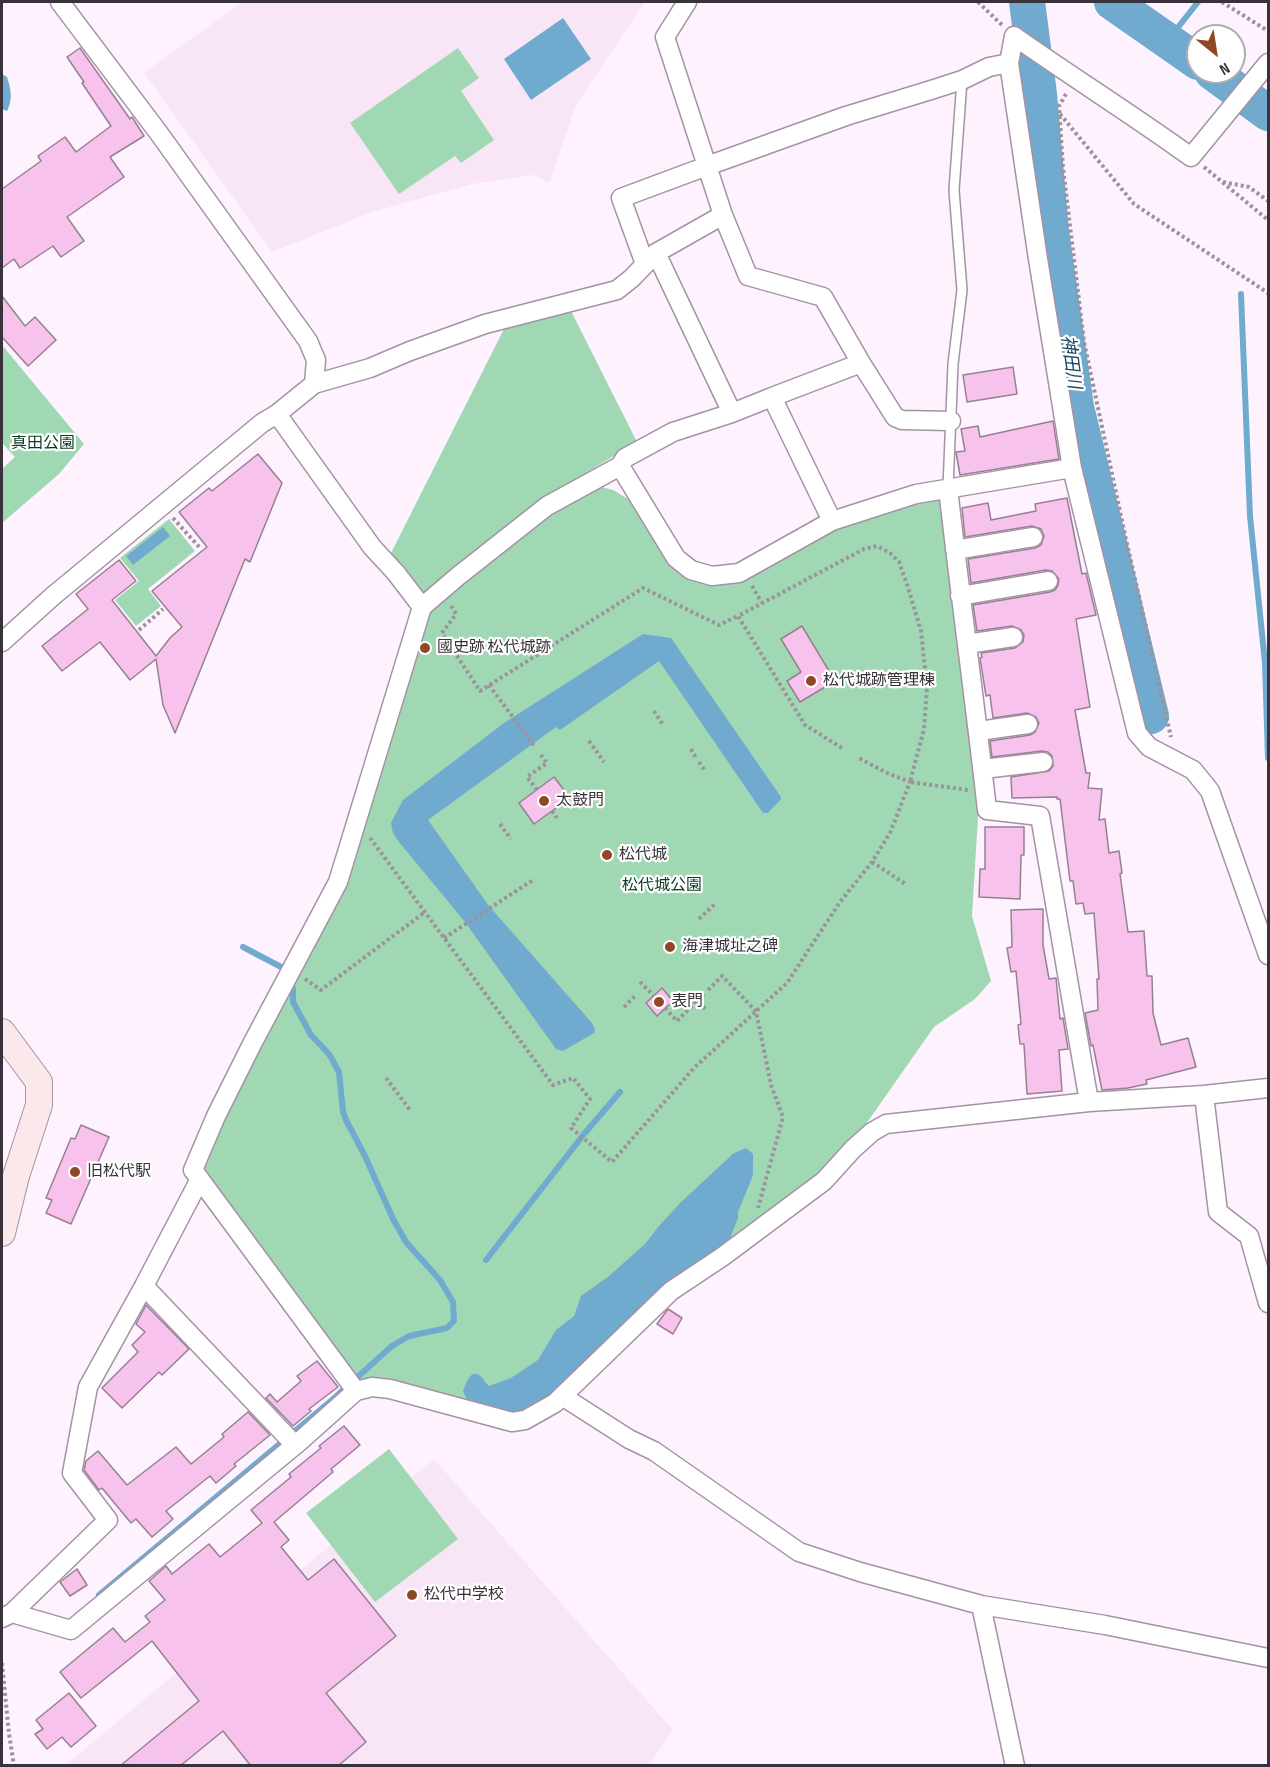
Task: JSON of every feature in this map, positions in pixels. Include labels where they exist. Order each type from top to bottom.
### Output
[{"type":"street","points":[[60,2],[158,132],[308,341],[316,360],[314,384]]},
{"type":"street","points":[[687,2],[665,37],[723,215],[748,276],[823,297],[895,417],[902,420],[951,421]]},
{"type":"street","points":[[1269,63],[1191,157],[1129,112],[1074,78],[1014,36],[1009,63],[1072,468],[1137,733],[1149,747],[1194,770],[1210,791],[1269,954]]},
{"type":"street","points":[[732,413],[650,259],[621,198],[846,116],[962,80],[989,67],[1009,63]]},
{"type":"street","points":[[2,642],[53,596],[262,423],[277,414],[314,384],[370,368],[485,324],[617,290],[650,259],[723,215]]},
{"type":"street","points":[[356,1391],[193,1170],[216,1116],[252,1044],[338,882],[422,607],[547,506],[673,432],[732,413],[861,363]]},
{"type":"street","points":[[772,397],[832,521]]},
{"type":"street","points":[[277,414],[372,547],[422,607]]},
{"type":"street","points":[[620,465],[675,558],[691,570],[712,576],[739,573],[832,521],[916,494],[1072,468]]},
{"type":"street","points":[[948,488],[987,810],[1040,816],[1089,1102]]},
{"type":"street","points":[[955,550],[1034,537]]},
{"type":"street","points":[[960,596],[1048,581]]},
{"type":"street","points":[[967,644],[1013,637]]},
{"type":"street","points":[[979,731],[1028,724]]},
{"type":"street","points":[[983,769],[1042,762]]},
{"type":"street","points":[[2,1032],[39,1083],[39,1105],[9,1174],[2,1233]]},
{"type":"street","points":[[7,1616],[71,1630],[356,1391],[372,1387],[390,1389],[512,1422],[525,1420],[555,1403],[671,1291],[824,1181],[853,1149],[872,1132],[886,1124],[1089,1102],[1203,1095],[1269,1088]]},
{"type":"street","points":[[1203,1095],[1218,1212],[1249,1236],[1269,1303]]},
{"type":"street","points":[[7,1616],[108,1520],[72,1473],[88,1387],[201,1179]]},
{"type":"street","points":[[144,1286],[294,1445]]},
{"type":"street","points":[[562,1396],[628,1439],[654,1451],[799,1552],[860,1572],[981,1605],[1105,1625],[1269,1658]]},
{"type":"street","points":[[981,1605],[1015,1766]]},
{"type":"lane","points":[[948,488],[953,364],[962,290],[954,190],[962,80]]},
{"type":"path","points":[[978,2],[1014,36]]},
{"type":"path","points":[[1222,2],[1269,32]]},
{"type":"path","points":[[1074,78],[1059,106],[1063,168],[1084,342],[1177,761]]},
{"type":"path","points":[[1060,114],[1134,204],[1269,293]]},
{"type":"path","points":[[1191,157],[1269,220]]},
{"type":"path","points":[[1222,182],[1249,188],[1269,201]]},
{"type":"path","points":[[162,506],[201,549]]},
{"type":"path","points":[[353,829],[370,838],[552,1085],[573,1078],[590,1099],[571,1128],[612,1162],[694,1068],[787,983],[840,902],[872,862],[890,833],[910,782],[924,729],[927,688],[921,631],[909,587],[899,562],[890,553],[877,546],[864,549],[718,626],[643,588],[480,691],[442,633],[456,614],[441,591]]},
{"type":"path","points":[[139,630],[163,609]]},
{"type":"path","points":[[738,616],[805,724],[842,748]]},
{"type":"path","points":[[489,686],[535,747]]},
{"type":"path","points":[[654,711],[663,725]]},
{"type":"path","points":[[589,741],[604,762]]},
{"type":"path","points":[[691,749],[705,771]]},
{"type":"path","points":[[537,790],[527,777],[547,763],[540,754]]},
{"type":"path","points":[[857,757],[910,782],[985,793]]},
{"type":"path","points":[[552,811],[557,818]]},
{"type":"path","points":[[500,824],[512,839]]},
{"type":"path","points":[[872,862],[907,885]]},
{"type":"path","points":[[444,938],[533,880]]},
{"type":"path","points":[[699,919],[716,904]]},
{"type":"path","points":[[291,970],[321,990],[425,912]]},
{"type":"path","points":[[665,1008],[677,1020],[722,976],[756,1011],[771,1086],[783,1117],[751,1235]]},
{"type":"path","points":[[640,982],[654,996]]},
{"type":"path","points":[[624,1007],[635,996]]},
{"type":"path","points":[[386,1078],[410,1110]]},
{"type":"path","points":[[2,1663],[14,1766]]},
{"type":"shaded area","points":[[242,2],[645,2],[576,105],[549,183],[534,175],[472,184],[375,211],[272,252],[144,73]]},
{"type":"shaded area","name":"松代中学校","points":[[434,1459],[673,1730],[649,1765],[64,1766]]},
{"type":"green space","points":[[458,48],[479,78],[461,91],[494,140],[461,163],[455,156],[399,194],[350,123]]},
{"type":"green space","points":[[567,310],[572,313],[637,442],[546,497],[421,596],[390,555],[503,331],[506,327]]},
{"type":"green space","name":"真田公園","points":[[2,345],[84,444],[59,474],[2,523],[2,469],[15,457],[2,443]]},
{"type":"green space","name":"松代城公園","points":[[597,486],[613,490],[630,500],[670,565],[682,576],[695,582],[711,585],[733,581],[846,522],[941,493],[979,800],[972,916],[991,981],[975,999],[934,1027],[866,1124],[817,1176],[668,1286],[530,1410],[357,1385],[201,1172],[215,1132],[330,912],[428,612],[484,565],[556,512]]},
{"type":"green space","points":[[169,519],[195,551],[148,589],[161,606],[136,626],[115,600],[139,581],[120,558]]},
{"type":"green space","points":[[389,1449],[458,1539],[375,1602],[306,1513]]},
{"type":"water","points":[[563,18],[591,59],[531,100],[504,59]]},
{"type":"water","points":[[2,74],[7,77],[10,90],[11,99],[7,111],[2,109]]},
{"type":"water","points":[[163,527],[170,536],[133,565],[126,556]]},
{"type":"water","points":[[643,634],[671,638],[781,797],[768,813],[763,813],[659,661],[560,730],[556,727],[428,820],[489,906],[592,1023],[594,1033],[563,1051],[556,1049],[465,922],[399,842],[393,833],[391,823],[403,800],[504,723]]},
{"type":"water","points":[[746,1148],[753,1154],[753,1175],[729,1241],[668,1286],[556,1394],[530,1410],[514,1414],[468,1402],[463,1391],[470,1376],[479,1375],[489,1386],[511,1378],[538,1360],[556,1330],[574,1316],[581,1296],[609,1276],[645,1244],[680,1203],[734,1153]]},
{"type":"building","points":[[80,48],[144,136],[110,157],[124,177],[67,217],[84,241],[61,257],[53,246],[20,268],[14,259],[2,268],[2,189],[41,161],[38,156],[65,137],[76,152],[111,126],[67,57]]},
{"type":"building","points":[[2,296],[25,326],[35,317],[56,340],[28,366],[2,337]]},
{"type":"building","points":[[1013,367],[1017,394],[967,402],[963,375]]},
{"type":"building","points":[[1053,421],[1059,459],[960,475],[956,452],[965,451],[961,429],[978,426],[980,437]]},
{"type":"building","points":[[258,454],[282,483],[250,562],[245,559],[175,733],[163,705],[156,659],[130,680],[100,642],[62,671],[42,646],[88,609],[76,594],[119,560],[136,581],[112,600],[156,656],[182,627],[152,591],[207,547],[179,512],[209,488],[212,491]]},
{"type":"building","points":[[1067,498],[1082,574],[1086,573],[1096,615],[1076,619],[1090,707],[1075,710],[1086,773],[1090,773],[1088,788],[1102,789],[1099,820],[1105,819],[1109,853],[1119,851],[1128,932],[1144,931],[1147,976],[1152,976],[1153,1013],[1161,1045],[1188,1038],[1196,1067],[1146,1080],[1147,1084],[1128,1088],[1102,1090],[1093,1045],[1091,1046],[1085,1013],[1098,1010],[1097,979],[1099,979],[1094,913],[1085,914],[1083,903],[1076,904],[1073,881],[1070,881],[1060,799],[1057,797],[1012,798],[1011,777],[1049,771],[1053,766],[1052,756],[1042,751],[992,757],[990,741],[1030,735],[1035,732],[1039,723],[1036,717],[1027,713],[993,718],[990,695],[986,696],[981,653],[1015,648],[1023,642],[1024,635],[1021,630],[1012,626],[977,631],[973,605],[1050,592],[1055,590],[1059,579],[1052,571],[1046,570],[971,583],[968,559],[1035,548],[1041,545],[1044,536],[1041,529],[1032,526],[965,537],[962,508],[988,503],[991,520],[1036,511],[1035,504]]},
{"type":"building","points":[[802,626],[835,681],[800,702],[787,681],[801,672],[781,639]]},
{"type":"building","name":"太鼓門","points":[[554,777],[570,798],[534,824],[519,803]]},
{"type":"building","points":[[985,827],[1024,827],[1020,899],[979,897],[980,869],[985,869]]},
{"type":"building","points":[[1043,909],[1043,945],[1049,979],[1056,978],[1060,1019],[1063,1018],[1068,1049],[1059,1050],[1062,1091],[1027,1094],[1024,1044],[1020,1044],[1018,1025],[1021,1024],[1016,971],[1011,972],[1007,948],[1012,947],[1011,910]]},
{"type":"building","name":"表門","points":[[662,988],[673,1001],[657,1016],[646,1003]]},
{"type":"building","name":"旧松代駅","points":[[81,1125],[109,1137],[71,1224],[46,1213],[52,1200],[46,1198],[71,1138],[75,1139]]},
{"type":"building","points":[[146,1305],[189,1349],[162,1375],[159,1372],[122,1408],[102,1388],[138,1352],[132,1345],[145,1332],[136,1324]]},
{"type":"building","points":[[668,1309],[682,1318],[673,1334],[657,1324]]},
{"type":"building","points":[[317,1361],[338,1387],[309,1409],[311,1411],[293,1426],[266,1398],[270,1394],[277,1402],[301,1381],[297,1376]]},
{"type":"building","points":[[248,1412],[270,1435],[234,1464],[236,1466],[216,1483],[210,1476],[166,1511],[173,1519],[152,1537],[136,1519],[131,1523],[102,1488],[99,1490],[84,1470],[86,1461],[98,1451],[127,1485],[176,1447],[191,1464],[224,1437],[222,1434]]},
{"type":"building","points":[[344,1426],[360,1445],[331,1469],[333,1472],[274,1522],[289,1540],[281,1547],[308,1580],[334,1559],[396,1636],[326,1693],[366,1742],[338,1766],[251,1766],[223,1731],[180,1766],[120,1766],[199,1701],[152,1641],[81,1698],[60,1672],[113,1628],[125,1642],[150,1622],[145,1616],[165,1600],[149,1581],[166,1566],[172,1574],[209,1544],[220,1557],[262,1523],[251,1510],[291,1477],[289,1474]]},
{"type":"building","points":[[77,1569],[87,1585],[70,1596],[60,1582]]},
{"type":"building","points":[[69,1693],[96,1726],[71,1747],[62,1737],[47,1749],[35,1734],[43,1729],[36,1720]]},
{"type":"waterway","name":"神田川","points":[[1027,2],[1039,94],[1051,231],[1076,407],[1151,716]]},
{"type":"waterway","points":[[1112,2],[1186,54]]},
{"type":"waterway","points":[[1168,40],[1198,2]]},
{"type":"waterway","points":[[1228,84],[1268,113]]},
{"type":"waterway","points":[[1241,294],[1250,516],[1265,663],[1268,758]]},
{"type":"waterway","points":[[243,947],[283,968],[286,972]]},
{"type":"waterway","points":[[99,1595],[332,1400],[392,1346],[409,1336],[447,1328],[454,1321],[453,1302],[440,1280],[406,1242],[393,1219],[343,1112],[339,1072],[329,1054],[311,1035],[293,1002],[293,989],[290,981]]},
{"type":"waterway","points":[[486,1260],[584,1134],[620,1092]]},
{"type":"place","name":"國史跡 松代城跡","points":[[425,648]]},
{"type":"place","name":"松代城跡管理棟","points":[[811,681]]},
{"type":"place","name":"太鼓門","points":[[544,801]]},
{"type":"place","name":"松代城","points":[[607,855]]},
{"type":"place","name":"海津城址之碑","points":[[670,947]]},
{"type":"place","name":"表門","points":[[659,1002]]},
{"type":"place","name":"旧松代駅","points":[[75,1172]]},
{"type":"place","name":"松代中学校","points":[[412,1595]]}]
